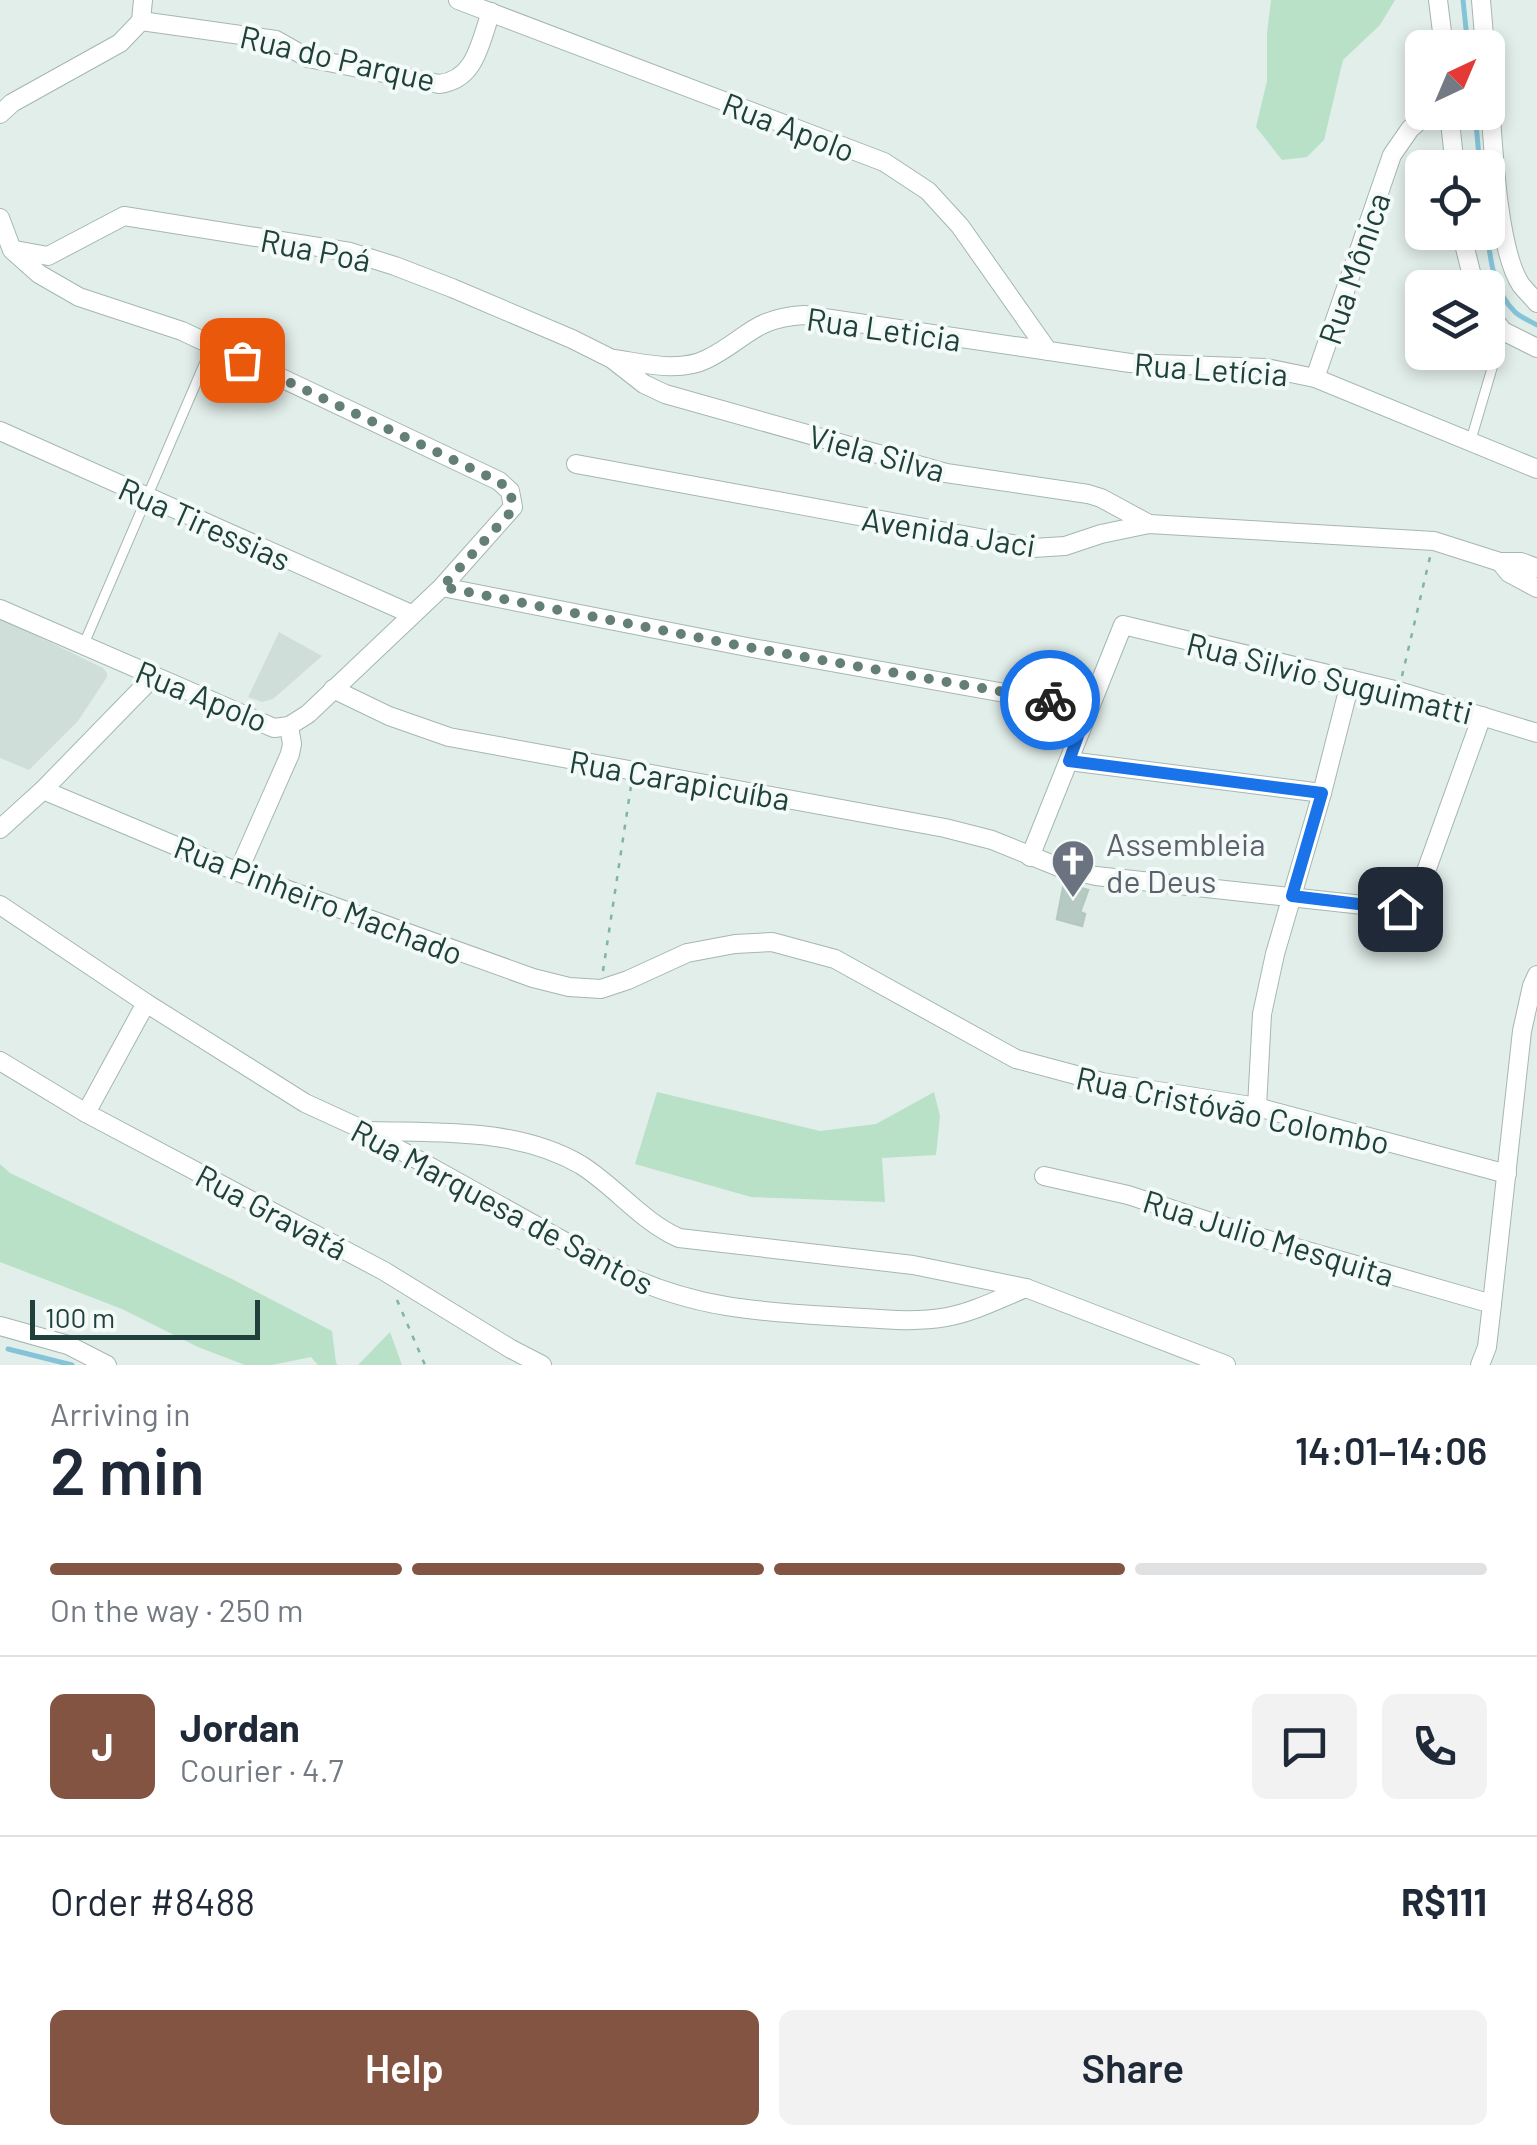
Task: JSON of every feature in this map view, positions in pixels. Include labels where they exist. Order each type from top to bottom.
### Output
[{"type":"street","points":[[0,114],[12,102],[120,43],[142,22],[143,0]]},
{"type":"street","name":"Rua Apolo","points":[[458,0],[884,162],[928,191],[960,226],[1048,351]]},
{"type":"street","points":[[1438,0],[1442,30]]},
{"type":"street","points":[[1481,0],[1484,30]]},
{"type":"street","name":"Rua do Parque","points":[[142,22],[276,40],[308,58],[439,84],[462,77],[472,62],[491,12]]},
{"type":"street","name":"Rua Mônica","points":[[1314,378],[1392,155],[1409,130]]},
{"type":"street","points":[[1493,130],[1508,254],[1520,284],[1537,302]]},
{"type":"street","name":"Rua Poá","points":[[12,250],[48,256],[124,216],[350,252],[526,318],[612,359]]},
{"type":"street","points":[[0,218],[12,250],[39,274],[79,297],[182,331],[212,346]]},
{"type":"street","name":"Rua Leticia","points":[[612,359],[658,366],[704,361],[762,322],[804,314],[1048,351]]},
{"type":"street","points":[[1505,332],[1537,348]]},
{"type":"street","name":"Rua Apolo","points":[[0,609],[274,728],[289,726],[308,714],[442,587],[513,507],[510,490],[498,481],[212,346]]},
{"type":"street","name":"Rua Letícia","points":[[1048,351],[1130,363],[1266,368],[1314,378],[1537,469]]},
{"type":"street","name":"Viela Silva","points":[[612,359],[644,384],[665,394],[946,473],[1088,494],[1149,524]]},
{"type":"street","name":"Rua Tiressias","points":[[0,432],[411,614]]},
{"type":"street","name":"Avenida Jaci","points":[[576,464],[1034,548],[1065,546],[1149,524],[1434,541],[1500,562],[1521,562],[1537,568]]},
{"type":"street","name":"Avenida Jaci","points":[[1500,562],[1509,573],[1537,588]]},
{"type":"street","points":[[442,587],[1088,708],[1030,856]]},
{"type":"street","name":"Rua Silvio Suguimatti","points":[[1088,708],[1122,625],[1399,691],[1537,732]]},
{"type":"street","points":[[0,829],[153,677]]},
{"type":"street","points":[[1257,1107],[1262,1014],[1274,954],[1351,679]]},
{"type":"street","name":"Rua Carapicuíba","points":[[333,689],[389,716],[449,738],[945,828],[1096,876],[1400,909],[1416,899],[1482,716]]},
{"type":"street","points":[[238,872],[290,754],[289,726]]},
{"type":"street","points":[[1069,761],[1322,793]]},
{"type":"street","name":"Rua Pinheiro Machado","points":[[43,790],[238,872],[533,978],[569,987],[601,989]]},
{"type":"street","name":"Rua Marquesa de Santos","points":[[0,906],[306,1104],[366,1131],[651,1288],[746,1311],[930,1320],[953,1316],[1026,1288]]},
{"type":"street","name":"Rua Cristóvão Colombo","points":[[601,989],[687,953],[772,942],[835,959],[1016,1059],[1102,1082],[1257,1107],[1507,1174]]},
{"type":"street","points":[[1480,1365],[1487,1347],[1522,1031],[1537,974]]},
{"type":"street","points":[[86,1113],[146,1003]]},
{"type":"street","name":"Rua Gravatá","points":[[0,1061],[86,1113],[384,1271],[542,1365]]},
{"type":"street","points":[[366,1131],[482,1134],[533,1144],[581,1166],[662,1230],[679,1238],[913,1264],[1026,1288],[1226,1365]]},
{"type":"street","name":"Rua Julio Mesquita","points":[[1044,1176],[1128,1195],[1492,1304]]},
{"type":"street","points":[[0,1326],[68,1345],[107,1365]]},
{"type":"lane","points":[[83,646],[212,346]]},
{"type":"lane","points":[[1470,443],[1492,370]]},
{"type":"path","points":[[1399,691],[1434,541]]},
{"type":"path","points":[[601,989],[633,770]]},
{"type":"path","points":[[384,1271],[425,1365]]},
{"type":"shaded area","points":[[0,618],[107,673],[78,721],[29,770],[0,758]]},
{"type":"shaded area","points":[[279,632],[322,656],[273,699],[262,702],[248,697]]},
{"type":"green space","points":[[1271,0],[1395,0],[1380,25],[1343,60],[1324,140],[1307,157],[1282,160],[1256,127],[1267,81]]},
{"type":"green space","points":[[657,1092],[820,1131],[876,1124],[934,1092],[940,1116],[936,1155],[882,1158],[885,1202],[751,1197],[635,1164]]},
{"type":"green space","points":[[0,1164],[10,1173],[332,1331],[338,1365],[318,1365],[311,1357],[272,1365],[245,1365],[198,1347],[122,1309],[0,1262]]},
{"type":"green space","points":[[390,1332],[402,1365],[358,1365]]},
{"type":"building","name":"Assembleia de Deus","points":[[1064,883],[1088,890],[1080,912],[1085,914],[1082,926],[1057,919]]},
{"type":"waterway","points":[[1463,0],[1466,30]]},
{"type":"waterway","points":[[1477,130],[1478,150]]},
{"type":"waterway","points":[[1490,250],[1502,295],[1517,314],[1537,325]]},
{"type":"waterway","points":[[8,1349],[72,1365]]},
{"type":"way so far","points":[[242,360],[510,490],[513,507],[509,514],[442,587],[747,647],[1050,700]]},
{"type":"place","name":"Assembleia de Deus","points":[[1073,899]]},
{"type":"route","points":[[1050,700],[1088,708],[1069,761],[1322,793],[1292,896],[1400,909]]}]
